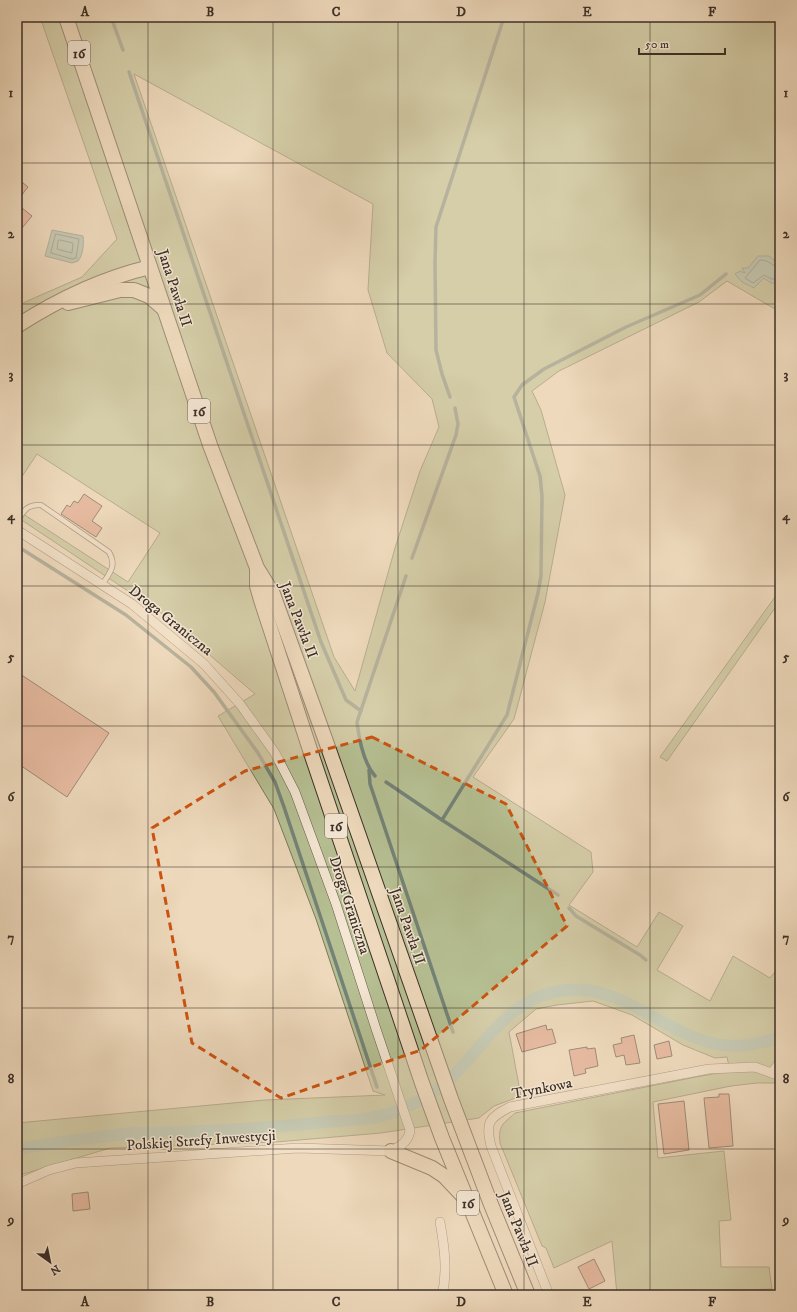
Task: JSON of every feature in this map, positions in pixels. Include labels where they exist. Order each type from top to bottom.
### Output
[{"type":"main road","name":"Jana Pawła II","points":[[66,17],[210,445],[257,568],[273,594],[451,1099],[492,1208],[528,1295]]},
{"type":"main road","points":[[17,326],[32,316],[90,287],[133,272],[150,268]]},
{"type":"main road","points":[[50,307],[94,298],[120,290],[134,290],[149,296],[164,309]]},
{"type":"main road","name":"Jana Pawła II","points":[[257,568],[257,586],[261,600],[422,1083],[467,1201],[506,1295]]},
{"type":"main road","points":[[391,1151],[432,1168],[444,1176],[467,1201]]},
{"type":"street","name":"Droga Graniczna","points":[[17,530],[132,604],[204,664],[240,704],[275,753],[295,792],[317,848],[408,1123],[410,1130],[408,1138],[400,1146],[391,1151]]},
{"type":"street","name":"Trynkowa","points":[[549,1295],[491,1146],[488,1127],[496,1114],[510,1107],[709,1069],[755,1067],[776,1074],[780,1062]]},
{"type":"street","name":"Polskiej Strefy Inwestycji","points":[[17,1184],[50,1170],[76,1163],[291,1148],[391,1151]]},
{"type":"street","points":[[440,1222],[445,1266],[442,1295]]},
{"type":"lane","points":[[17,521],[27,508],[34,504],[40,505],[109,552],[113,558],[113,565],[102,585]]},
{"type":"highlighted area","points":[[372,737],[506,804],[567,926],[421,1050],[281,1098],[192,1043],[152,828],[245,771]]},
{"type":"green space","points":[[40,17],[780,17],[780,312],[727,281],[699,302],[559,371],[532,391],[541,410],[565,495],[545,602],[514,719],[473,777],[591,852],[593,872],[569,905],[637,947],[659,912],[683,926],[657,970],[710,1001],[733,956],[770,978],[780,966],[780,1083],[757,1083],[731,1086],[653,1102],[658,1158],[724,1151],[731,1220],[719,1221],[721,1267],[769,1267],[772,1289],[617,1295],[612,1241],[554,1268],[546,1248],[542,1246],[500,1143],[500,1132],[502,1125],[515,1113],[730,1071],[727,1057],[715,1058],[683,1045],[632,1015],[593,1001],[536,1009],[509,1032],[521,1096],[494,1106],[479,1118],[381,1133],[276,1142],[110,1148],[17,1176],[17,1123],[265,1100],[385,1095],[373,1091],[316,919],[274,809],[218,716],[255,694],[161,613],[17,517],[17,510],[128,582],[160,533],[37,454],[17,484],[17,308],[25,302],[82,277],[117,239]],"holes":[[[134,74],[373,204],[368,290],[387,353],[432,399],[439,427],[420,471],[395,548],[355,691],[334,657]]]},
{"type":"green space","points":[[780,590],[780,601],[667,761],[660,757]]},
{"type":"water","points":[[52,230],[83,236],[83,249],[78,261],[72,263],[45,256]]},
{"type":"water","points":[[758,256],[769,256],[780,265],[780,285],[777,283],[771,283],[764,278],[754,288],[742,282],[735,274],[740,271],[745,273],[742,268],[748,268]]},
{"type":"building","points":[[17,178],[28,187],[17,201]]},
{"type":"building","points":[[17,204],[32,216],[17,234]]},
{"type":"building","points":[[84,494],[102,506],[92,521],[102,528],[96,537],[61,514],[67,505],[70,507],[74,501],[78,503]]},
{"type":"building","points":[[17,672],[109,733],[67,797],[17,763]]},
{"type":"building","points":[[546,1025],[547,1030],[552,1029],[556,1043],[522,1052],[516,1034]]},
{"type":"building","points":[[634,1035],[640,1063],[626,1065],[624,1055],[616,1057],[613,1045],[622,1043],[621,1038]]},
{"type":"building","points":[[669,1041],[672,1056],[657,1059],[654,1045]]},
{"type":"building","points":[[587,1047],[587,1049],[595,1048],[598,1066],[585,1069],[586,1073],[574,1076],[569,1050]]},
{"type":"building","points":[[719,1094],[729,1094],[733,1146],[709,1148],[704,1098],[719,1097]]},
{"type":"building","points":[[684,1101],[689,1150],[664,1154],[658,1104]]},
{"type":"building","points":[[88,1192],[90,1209],[73,1211],[72,1194]]},
{"type":"building","points":[[594,1259],[605,1281],[589,1289],[578,1267]]},
{"type":"waterway","points":[[111,17],[123,50]]},
{"type":"waterway","points":[[450,397],[436,350],[436,227],[504,17]]},
{"type":"waterway","points":[[129,72],[321,642],[346,700],[361,711]]},
{"type":"waterway","points":[[558,895],[442,820],[507,715],[541,576],[542,496],[540,476],[514,397],[522,385],[544,369],[626,327],[700,295],[726,274]]},
{"type":"waterway","points":[[412,558],[456,435],[458,424],[455,408]]},
{"type":"waterway","points":[[17,546],[126,615],[191,667],[214,692],[258,753],[275,782],[284,807],[377,1087]]},
{"type":"waterway","points":[[375,776],[367,764],[360,743],[357,722],[406,576]]},
{"type":"waterway","points":[[369,770],[370,784],[453,1032]]},
{"type":"waterway","points":[[386,782],[442,820]]},
{"type":"waterway","points":[[569,908],[576,916],[646,960]]},
{"type":"waterway","points":[[17,1149],[121,1134],[273,1127],[360,1119],[386,1115],[418,1101],[441,1087],[454,1075],[490,1034],[515,1010],[530,1001],[547,994],[566,990],[589,990],[610,996],[692,1036],[713,1043],[742,1046],[780,1038]]}]
